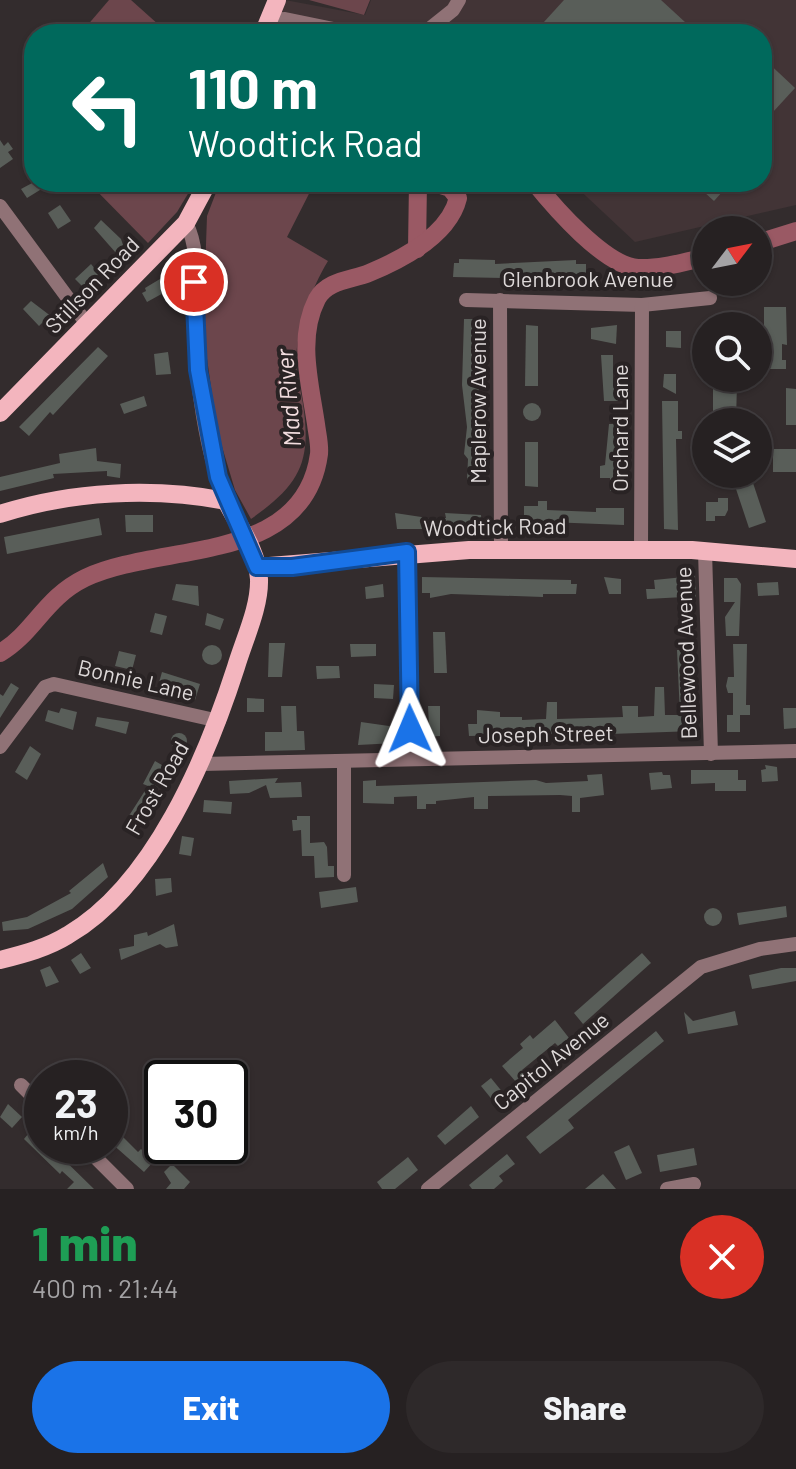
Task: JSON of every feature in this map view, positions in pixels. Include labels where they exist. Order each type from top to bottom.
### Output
[{"type":"main road","points":[[267,24],[277,0]]},
{"type":"main road","name":"Stillson Road","points":[[0,413],[186,223],[203,192]]},
{"type":"main road","points":[[0,514],[36,502],[85,497],[181,494],[226,501],[252,548],[257,567]]},
{"type":"main road","name":"Woodtick Road","points":[[257,567],[292,567],[407,552],[501,550],[705,551],[796,559]]},
{"type":"main road","name":"Frost Road","points":[[0,960],[56,942],[108,905],[158,837],[202,764],[219,721],[255,607],[259,589],[257,567]]},
{"type":"street","points":[[436,24],[453,10],[459,0]]},
{"type":"street","points":[[273,24],[285,19],[309,24]]},
{"type":"street","points":[[0,206],[87,324]]},
{"type":"street","points":[[186,223],[194,244],[194,326],[200,384],[226,501]]},
{"type":"street","name":"Glenbrook Avenue","points":[[466,300],[642,305],[710,298]]},
{"type":"street","name":"Maplerow Avenue","points":[[500,300],[501,550]]},
{"type":"street","name":"Orchard Lane","points":[[641,550],[642,305]]},
{"type":"street","name":"Bellewood Avenue","points":[[705,551],[711,754]]},
{"type":"street","points":[[407,552],[410,758]]},
{"type":"street","name":"Bonnie Lane","points":[[0,747],[45,687],[54,684],[219,721]]},
{"type":"street","name":"Joseph Street","points":[[202,764],[796,751]]},
{"type":"street","points":[[344,763],[344,875]]},
{"type":"street","name":"Capitol Avenue","points":[[428,1189],[701,967],[760,949],[796,944]]},
{"type":"street","points":[[21,1085],[24,1088]]},
{"type":"street","points":[[102,1164],[127,1189]]},
{"type":"street","points":[[667,1189],[694,1184]]},
{"type":"shaded area","points":[[109,0],[131,0],[158,24],[89,24]]},
{"type":"shaded area","points":[[285,0],[365,15],[371,0],[796,0],[796,205],[748,216],[692,216],[692,229],[635,242],[582,192],[772,192],[772,24],[275,24]]},
{"type":"shaded area","points":[[309,0],[370,0],[364,15]]},
{"type":"shaded area","points":[[98,192],[189,192],[177,212],[148,243]]},
{"type":"shaded area","points":[[216,192],[310,192],[287,237],[328,261],[306,309],[297,348],[297,372],[305,424],[303,457],[298,471],[281,495],[251,519],[235,490],[217,430],[203,330],[207,216]]},
{"type":"building","points":[[564,0],[661,0],[687,24],[542,24]]},
{"type":"building","points":[[772,66],[795,88],[772,113]]},
{"type":"building","points":[[0,140],[4,146],[8,142],[13,149],[8,152],[13,159],[0,168]]},
{"type":"building","points":[[24,187],[24,192],[37,192],[27,198],[21,189]]},
{"type":"building","points":[[704,192],[722,192],[714,201]]},
{"type":"building","points":[[60,205],[71,221],[58,229],[48,213]]},
{"type":"building","points":[[101,220],[121,239],[123,245],[116,253],[94,228]]},
{"type":"building","points":[[459,259],[495,260],[495,264],[576,260],[576,264],[586,264],[586,277],[503,272],[503,278],[453,277],[454,263],[459,263]]},
{"type":"building","points":[[91,264],[99,274],[84,288],[75,279]]},
{"type":"building","points":[[160,279],[167,291],[147,302],[142,293]]},
{"type":"building","points":[[31,301],[56,320],[48,328],[42,323],[39,326],[23,309]]},
{"type":"building","points":[[764,307],[786,307],[787,345],[782,344],[782,360],[786,360],[786,369],[772,369],[772,312],[764,312]]},
{"type":"building","points":[[464,319],[478,319],[480,469],[489,470],[480,475],[480,480],[467,480],[468,459],[464,454],[467,427],[462,385]]},
{"type":"building","points":[[526,325],[538,326],[538,386],[525,386]]},
{"type":"building","points":[[617,325],[616,344],[591,339],[591,328]]},
{"type":"building","points":[[666,331],[681,331],[681,348],[666,347]]},
{"type":"building","points":[[98,347],[108,356],[29,436],[19,427]]},
{"type":"building","points":[[168,352],[171,374],[156,375],[154,354]]},
{"type":"building","points":[[601,355],[613,355],[613,385],[618,385],[618,401],[604,401]]},
{"type":"building","points":[[664,374],[676,374],[676,394],[663,387]]},
{"type":"building","points":[[786,388],[796,389],[796,425],[786,425]]},
{"type":"building","points":[[713,392],[737,392],[736,408],[713,408]]},
{"type":"building","points":[[144,396],[147,406],[124,414],[120,404]]},
{"type":"building","points":[[662,401],[678,401],[678,431],[682,431],[682,439],[676,439],[678,530],[664,529]]},
{"type":"building","points":[[532,403],[541,412],[532,421],[523,412]]},
{"type":"building","points":[[609,424],[621,424],[623,433],[623,448],[618,448],[619,491],[610,491],[610,478],[600,478],[600,466],[605,465]]},
{"type":"building","points":[[525,442],[538,442],[538,487],[525,486]]},
{"type":"building","points":[[96,448],[97,461],[121,464],[120,478],[107,476],[107,471],[53,474],[54,478],[0,491],[0,477],[60,463],[59,454]]},
{"type":"building","points":[[773,449],[796,449],[796,472],[773,472]]},
{"type":"building","points":[[755,488],[766,522],[749,528],[736,489]]},
{"type":"building","points":[[718,498],[728,498],[725,516],[715,516],[715,521],[706,521],[706,502],[718,502]]},
{"type":"building","points":[[538,501],[547,501],[547,510],[596,512],[596,508],[624,508],[624,525],[524,521],[524,506],[538,506]]},
{"type":"building","points":[[395,513],[428,518],[446,518],[445,513],[481,515],[482,529],[397,529]]},
{"type":"building","points":[[125,515],[153,515],[153,532],[126,532]]},
{"type":"building","points":[[99,518],[102,535],[7,554],[4,537]]},
{"type":"building","points":[[695,575],[696,600],[684,600],[684,597],[647,599],[646,589],[655,589],[654,580]]},
{"type":"building","points":[[422,577],[571,580],[571,584],[577,584],[576,594],[543,594],[543,597],[451,594],[430,598],[430,593],[422,593]]},
{"type":"building","points":[[604,577],[621,579],[621,594],[609,594]]},
{"type":"building","points":[[724,578],[737,578],[741,584],[739,636],[726,636],[725,617],[735,602],[724,602]]},
{"type":"building","points":[[778,582],[779,595],[758,596],[757,583]]},
{"type":"building","points":[[176,584],[198,586],[199,606],[172,600]]},
{"type":"building","points":[[383,584],[384,597],[366,599],[365,587]]},
{"type":"building","points":[[155,613],[167,616],[162,635],[150,632]]},
{"type":"building","points":[[207,613],[224,619],[220,630],[205,625]]},
{"type":"building","points":[[433,632],[445,632],[447,673],[434,673]]},
{"type":"building","points":[[269,643],[285,643],[282,677],[268,677]]},
{"type":"building","points":[[350,644],[376,644],[376,656],[351,657]]},
{"type":"building","points":[[733,644],[747,644],[746,705],[750,705],[750,715],[740,715],[740,732],[727,732],[727,715],[733,715],[733,693],[728,693],[726,686],[728,677],[734,677]]},
{"type":"building","points":[[212,645],[219,648],[222,655],[219,662],[212,665],[205,662],[202,655],[205,648]]},
{"type":"building","points":[[677,650],[687,650],[688,699],[693,699],[695,731],[610,734],[610,730],[591,733],[580,730],[580,733],[469,736],[468,724],[477,724],[477,710],[500,712],[500,717],[522,717],[522,720],[546,719],[547,702],[557,702],[557,719],[623,717],[622,706],[638,706],[638,717],[654,716],[655,687],[664,687],[665,715],[680,715]]},
{"type":"building","points":[[119,651],[136,655],[132,670],[115,666]]},
{"type":"building","points":[[316,666],[339,666],[340,678],[317,679]]},
{"type":"building","points":[[162,672],[200,684],[195,700],[158,686]]},
{"type":"building","points":[[11,683],[19,688],[0,718],[0,694],[3,696]]},
{"type":"building","points":[[374,684],[394,685],[393,699],[374,698]]},
{"type":"building","points":[[247,698],[264,699],[264,712],[247,712]]},
{"type":"building","points":[[281,706],[296,706],[297,731],[304,731],[305,750],[265,751],[265,732],[282,732]]},
{"type":"building","points":[[428,706],[440,706],[440,736],[425,737],[426,726],[429,726]]},
{"type":"building","points":[[61,708],[77,712],[73,730],[45,721],[48,710],[59,713]]},
{"type":"building","points":[[783,708],[796,708],[796,728],[784,729]]},
{"type":"building","points":[[97,717],[129,722],[126,734],[95,726]]},
{"type":"building","points":[[361,722],[396,727],[396,743],[358,745]]},
{"type":"building","points":[[176,733],[182,733],[187,741],[185,747],[176,749],[171,744],[171,738]]},
{"type":"building","points":[[30,746],[41,754],[27,780],[15,772]]},
{"type":"building","points":[[155,761],[167,768],[150,802],[155,805],[147,820],[139,816],[134,827],[125,822],[148,786],[143,784]]},
{"type":"building","points":[[765,765],[777,767],[778,781],[762,782],[761,770],[766,769]]},
{"type":"building","points":[[691,770],[738,770],[738,780],[746,780],[746,791],[715,791],[715,783],[691,784]]},
{"type":"building","points":[[662,772],[663,775],[670,775],[672,788],[651,790],[649,773]]},
{"type":"building","points":[[602,774],[604,795],[580,798],[580,812],[572,812],[572,796],[560,795],[488,796],[488,809],[474,809],[474,797],[436,801],[436,804],[426,804],[426,809],[417,809],[417,796],[394,797],[394,804],[363,803],[363,781],[376,780],[376,786],[536,780],[546,783],[588,781],[587,775]]},
{"type":"building","points":[[278,778],[275,783],[301,782],[302,797],[270,798],[266,785],[249,793],[230,794],[229,781]]},
{"type":"building","points":[[204,800],[232,802],[231,814],[203,812]]},
{"type":"building","points":[[297,816],[310,816],[310,843],[324,842],[328,866],[334,866],[334,877],[315,878],[314,856],[302,856],[301,830],[293,831],[292,820],[297,820]]},
{"type":"building","points":[[182,836],[194,838],[191,856],[179,854]]},
{"type":"building","points":[[103,863],[108,877],[72,909],[28,929],[3,931],[2,922],[27,917],[71,893],[69,891]]},
{"type":"building","points":[[171,878],[172,892],[156,896],[155,879]]},
{"type":"building","points":[[356,887],[358,902],[321,908],[319,892]]},
{"type":"building","points":[[786,906],[787,917],[739,925],[737,913]]},
{"type":"building","points":[[713,908],[722,917],[713,926],[704,917]]},
{"type":"building","points":[[174,924],[178,946],[166,948],[160,944],[121,960],[119,949],[134,946],[134,935],[147,932],[148,936]]},
{"type":"building","points":[[81,953],[91,968],[80,974],[71,960]]},
{"type":"building","points":[[642,953],[651,963],[583,1024],[574,1013]]},
{"type":"building","points":[[50,966],[59,982],[46,987],[40,970]]},
{"type":"building","points":[[796,968],[796,981],[752,989],[749,975]]},
{"type":"building","points":[[735,1011],[738,1025],[688,1034],[684,1012],[693,1021]]},
{"type":"building","points":[[555,1020],[569,1038],[558,1046],[555,1043],[522,1070],[526,1074],[516,1082],[502,1066],[523,1048],[520,1044],[530,1035],[533,1039]]},
{"type":"building","points":[[656,1031],[664,1041],[568,1120],[574,1128],[540,1154],[526,1137]]},
{"type":"building","points":[[491,1078],[504,1094],[494,1102],[481,1086]]},
{"type":"building","points":[[8,1104],[22,1117],[12,1128],[0,1117]]},
{"type":"building","points":[[471,1106],[479,1117],[445,1145],[437,1136]]},
{"type":"building","points":[[128,1142],[138,1152],[141,1149],[144,1152],[144,1164],[151,1164],[144,1172],[128,1158]]},
{"type":"building","points":[[629,1145],[642,1173],[626,1180],[614,1152]]},
{"type":"building","points":[[694,1148],[697,1165],[660,1172],[657,1155]]},
{"type":"building","points":[[507,1154],[515,1164],[499,1176],[503,1181],[494,1189],[472,1189],[469,1185]]},
{"type":"building","points":[[408,1157],[418,1170],[395,1189],[382,1189],[377,1182]]},
{"type":"building","points":[[50,1164],[68,1164],[94,1189],[67,1189],[74,1182],[62,1171],[60,1174]]},
{"type":"building","points":[[172,1164],[190,1182],[184,1189],[166,1189],[171,1183],[164,1172]]},
{"type":"building","points":[[603,1174],[616,1189],[585,1189]]},
{"type":"waterway","points":[[417,249],[418,192]]},
{"type":"waterway","name":"Mad River","points":[[0,653],[12,645],[59,595],[85,578],[116,567],[224,544],[258,533],[287,516],[308,490],[319,454],[306,345],[317,299],[333,284],[369,273],[423,244],[453,211],[458,198],[453,192]]},
{"type":"waterway","name":"Mad River","points":[[542,192],[581,234],[625,265],[655,267],[692,260]]},
{"type":"waterway","name":"Mad River","points":[[772,239],[796,231]]},
{"type":"route","points":[[194,282],[198,370],[218,477],[221,490],[253,552],[257,567],[292,567],[407,552],[410,729]]}]
